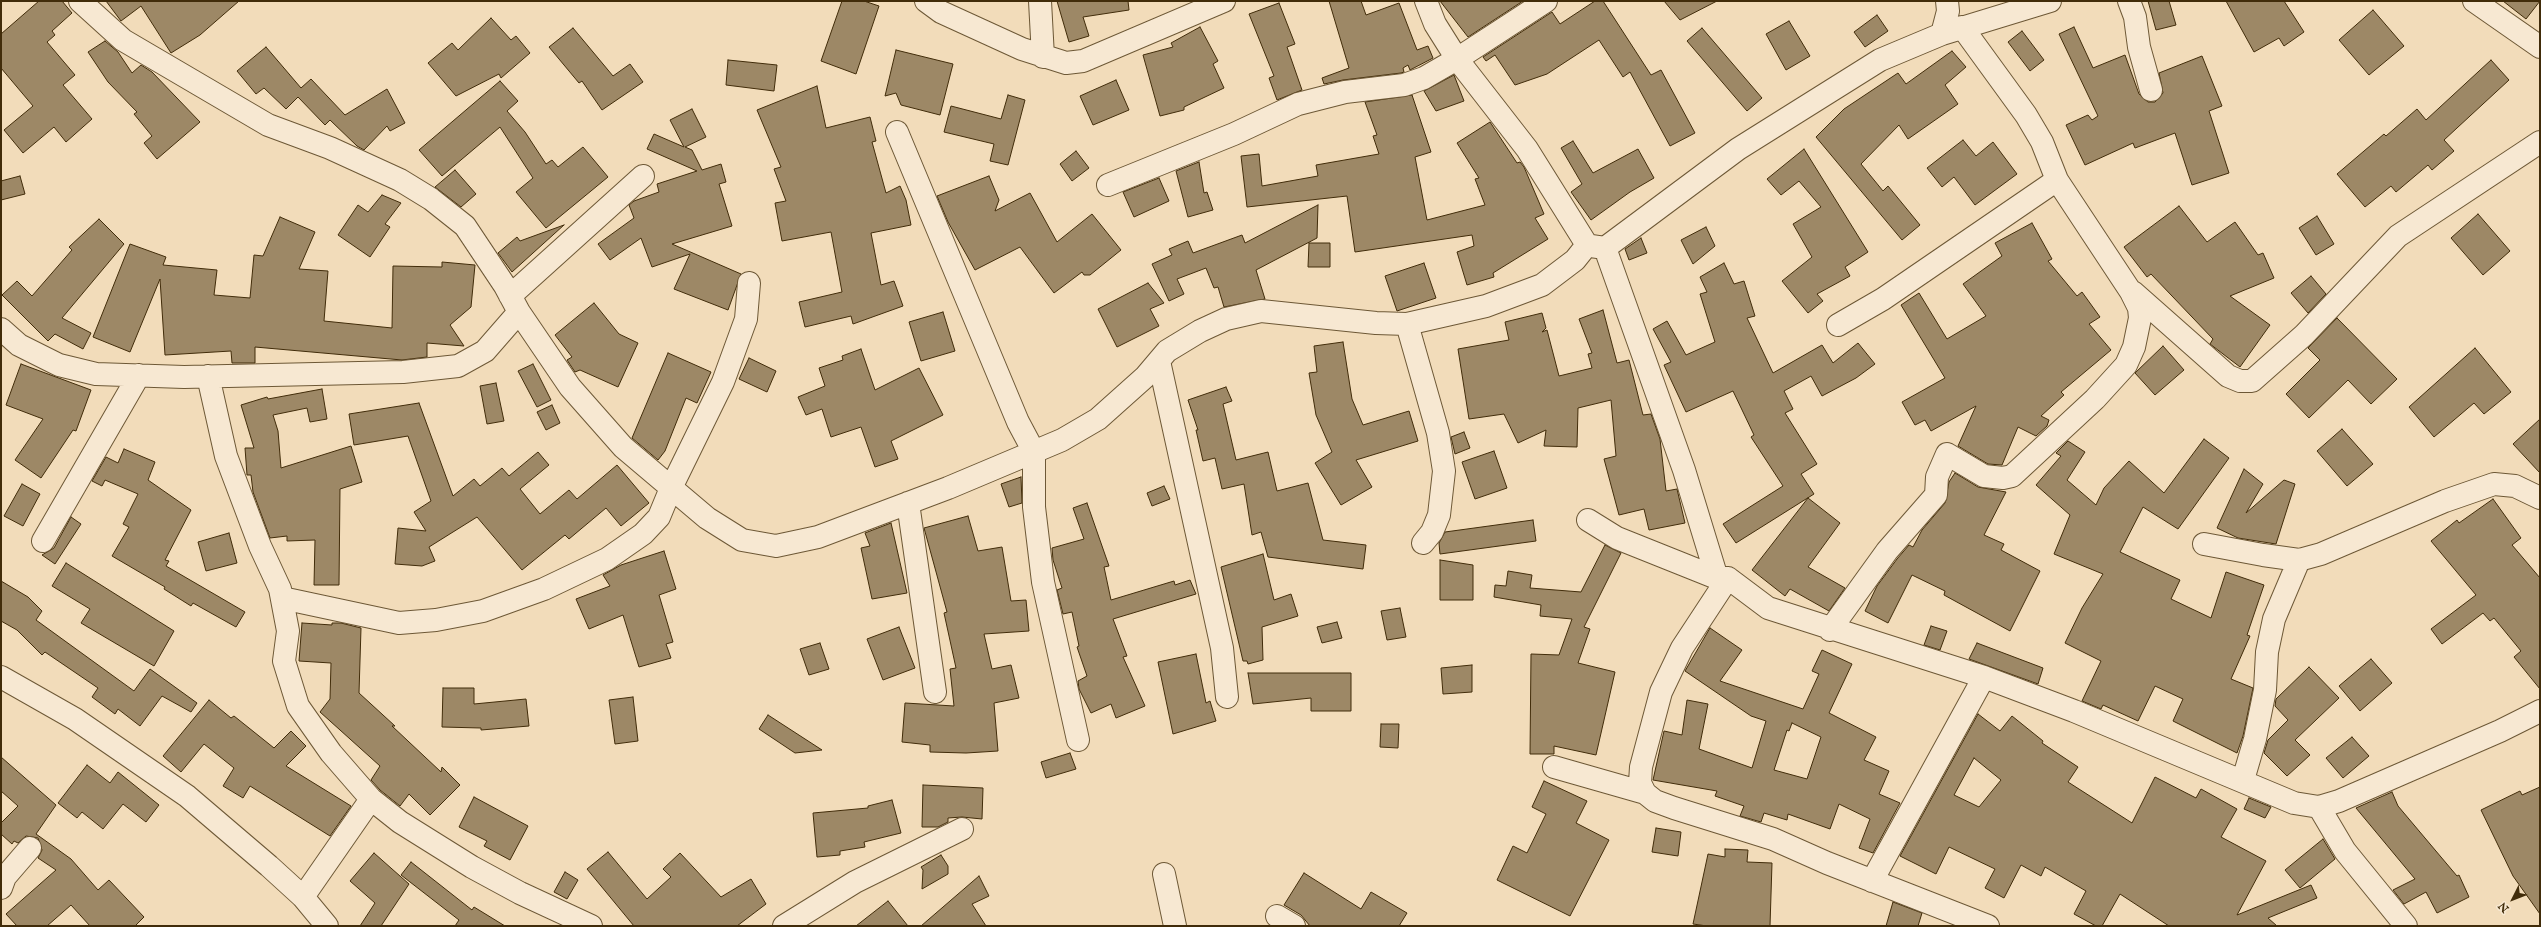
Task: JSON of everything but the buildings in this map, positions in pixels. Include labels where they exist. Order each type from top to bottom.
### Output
[{"type":"street","points":[[80,1],[123,40],[261,121],[330,148],[400,180],[431,199],[465,226],[505,286],[514,304],[570,387],[623,447],[707,518],[742,540],[776,546],[818,537],[908,503],[1062,440],[1098,419],[1145,377],[1167,351],[1200,331],[1226,319],[1261,311],[1376,323],[1407,324],[1486,306],[1542,285],[1575,260],[1738,149],[1880,60],[1952,30],[2050,1]]},
{"type":"street","points":[[926,1],[941,12],[1043,57],[1066,63],[1083,61],[1224,1]]},
{"type":"street","points":[[1040,1],[1043,57]]},
{"type":"street","points":[[1426,1],[1435,24],[1457,59],[1527,149],[1596,247],[1684,470],[1722,578],[1682,648],[1661,692],[1641,767],[1640,783],[1645,793]]},
{"type":"street","points":[[1108,185],[1234,134],[1298,104],[1345,92],[1404,85],[1457,59],[1546,1]]},
{"type":"street","points":[[1830,630],[1887,551],[1936,495],[1937,477],[1947,454],[1984,476],[2003,478],[2012,476],[2095,398],[2126,365],[2134,347],[2140,318],[2140,308],[2057,180],[2042,142],[2026,115],[1952,30],[1947,1]]},
{"type":"street","points":[[2129,1],[2135,17],[2139,47],[2151,90]]},
{"type":"street","points":[[2474,1],[2540,47]]},
{"type":"street","points":[[897,132],[1018,422],[1034,452],[1034,507],[1043,582],[1078,740]]},
{"type":"street","points":[[2128,288],[2228,376],[2240,382],[2252,381],[2304,334],[2398,236],[2540,142]]},
{"type":"street","points":[[1,328],[18,345],[58,365],[96,374],[208,376],[403,372],[458,366],[485,351],[514,304],[643,176]]},
{"type":"street","points":[[1838,325],[1883,299],[2057,180]]},
{"type":"street","points":[[282,598],[400,623],[436,620],[483,611],[544,589],[613,555],[643,534],[659,517],[671,488],[723,382],[746,319],[749,283]]},
{"type":"street","points":[[1407,324],[1438,432],[1444,471],[1439,515],[1432,532],[1423,543]]},
{"type":"street","points":[[1159,360],[1222,648],[1227,697]]},
{"type":"street","points":[[42,541],[139,375]]},
{"type":"street","points":[[208,376],[226,456],[282,598],[288,631],[284,661],[298,706],[331,753],[371,799],[400,822],[472,867],[520,893],[591,926]]},
{"type":"street","points":[[2204,544],[2298,560],[2321,554],[2445,501],[2494,484],[2515,486],[2540,498]]},
{"type":"street","points":[[908,503],[935,692]]},
{"type":"street","points":[[1588,520],[1617,538],[1722,578],[1768,608],[1830,630],[1984,677],[2074,711],[2243,780],[2294,803],[2319,807],[2500,732],[2540,711]]},
{"type":"street","points":[[2243,780],[2255,739],[2266,690],[2266,652],[2274,619],[2298,560]]},
{"type":"street","points":[[1,677],[75,719],[187,796],[269,866],[302,897],[327,926]]},
{"type":"street","points":[[1872,881],[1984,677]]},
{"type":"street","points":[[1554,767],[1645,793],[1655,801],[1674,808],[1773,839],[1872,881],[1988,926]]},
{"type":"street","points":[[302,897],[371,799]]},
{"type":"street","points":[[2319,807],[2345,851],[2406,926]]},
{"type":"street","points":[[784,926],[855,882],[962,829]]},
{"type":"street","points":[[1,888],[5,877],[30,848]]},
{"type":"street","points":[[1164,874],[1175,926]]}]
